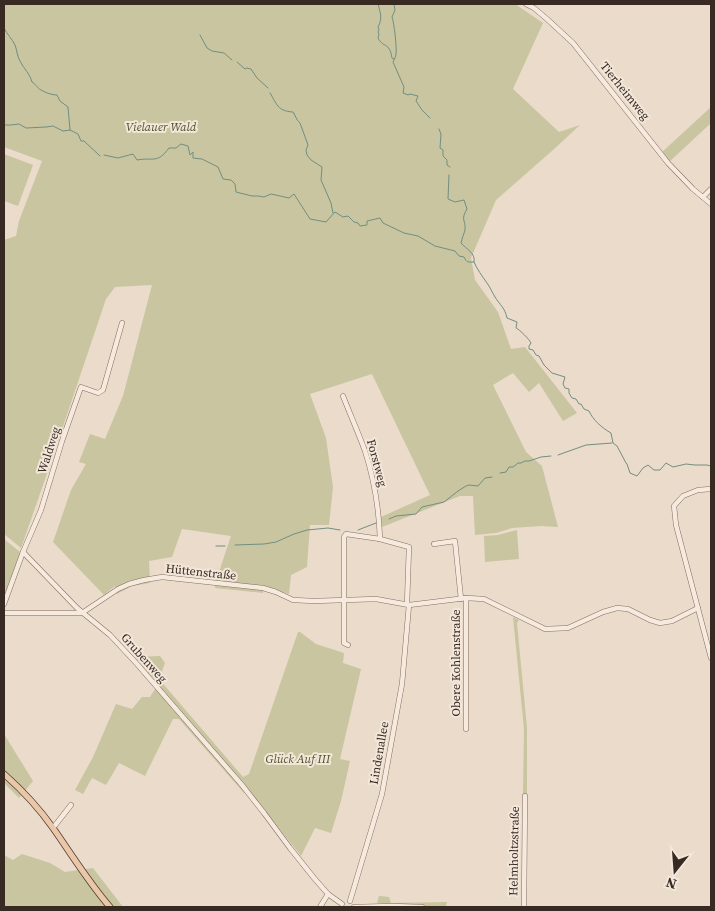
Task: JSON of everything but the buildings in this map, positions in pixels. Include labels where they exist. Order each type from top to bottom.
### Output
[{"type":"main road","points":[[4,774],[28,797],[53,828],[87,878],[110,907]]},
{"type":"street","name":"Tierheimweg","points":[[526,4],[534,8],[573,43],[668,162],[711,204]]},
{"type":"street","points":[[703,197],[711,189]]},
{"type":"street","name":"Waldweg","points":[[4,604],[41,510],[62,441],[81,388],[98,393],[103,390],[122,323]]},
{"type":"street","name":"Forstweg","points":[[343,396],[365,451],[371,473],[379,517],[380,539]]},
{"type":"street","points":[[711,489],[698,490],[683,496],[674,506],[676,525],[711,658]]},
{"type":"street","points":[[348,646],[344,643],[344,537],[346,534],[380,539],[409,547],[408,605]]},
{"type":"street","points":[[434,544],[455,541],[460,599]]},
{"type":"street","name":"Grubenweg","points":[[23,552],[82,613],[110,635],[137,664],[242,785],[328,894],[342,906]]},
{"type":"street","name":"Hüttenstraße","points":[[82,613],[118,588],[162,577],[263,588],[293,600],[314,601]]},
{"type":"street","name":"Obere Kohlenstraße","points":[[314,601],[376,599],[408,605],[466,598],[484,599],[546,629],[568,628],[617,608],[628,609],[660,623],[672,621],[698,608]]},
{"type":"street","name":"Obere Kohlenstraße","points":[[466,598],[466,729]]},
{"type":"street","name":"Lindenallee","points":[[350,901],[382,794],[402,684],[408,605]]},
{"type":"street","points":[[4,613],[82,613]]},
{"type":"street","name":"Helmholtzstraße","points":[[524,907],[525,796]]},
{"type":"street","points":[[53,828],[71,805]]},
{"type":"street","points":[[320,907],[328,894]]},
{"type":"street","points":[[342,906],[344,901],[350,901],[354,907],[422,907]]},
{"type":"green space","name":"Vielauer Wald","points":[[4,4],[515,4],[543,23],[513,89],[559,132],[580,125],[496,200],[471,258],[475,280],[498,312],[511,349],[525,347],[577,413],[563,421],[539,383],[529,392],[513,373],[493,385],[526,452],[542,466],[558,527],[512,528],[496,533],[475,535],[473,496],[460,496],[382,527],[381,517],[430,495],[372,374],[310,394],[326,438],[333,487],[329,525],[310,525],[307,567],[291,575],[289,594],[264,586],[263,593],[215,588],[231,536],[182,529],[172,557],[149,561],[150,583],[132,586],[117,594],[115,586],[104,595],[53,542],[71,490],[86,464],[79,462],[90,434],[105,439],[123,396],[152,285],[115,287],[106,299],[21,548],[4,534],[4,240],[16,236],[19,221],[42,161],[4,147]]},
{"type":"green space","points":[[711,107],[711,123],[668,163],[661,153]]},
{"type":"green space","points":[[4,154],[33,165],[18,206],[4,201]]},
{"type":"green space","points":[[517,530],[519,559],[485,562],[484,536],[498,535]]},
{"type":"green space","points":[[4,539],[20,552],[4,598]]},
{"type":"green space","points":[[513,617],[519,620],[517,623],[527,728],[527,795],[523,795],[524,729]]},
{"type":"green space","name":"Glück Auf III","points":[[298,632],[316,644],[344,653],[343,663],[361,669],[340,759],[350,761],[341,801],[331,833],[315,828],[301,856],[248,789],[244,793],[179,719],[173,719],[145,776],[119,763],[106,785],[92,778],[83,794],[75,790],[93,757],[116,704],[132,709],[142,697],[150,697],[155,689],[157,683],[135,657],[160,656],[165,663],[159,679],[243,777],[249,774]]},
{"type":"green space","points":[[4,734],[33,781],[19,798],[4,783]]},
{"type":"green space","points":[[22,854],[50,863],[65,872],[93,868],[123,907],[4,907],[4,855],[13,860]]},
{"type":"green space","points":[[379,896],[389,897],[391,903],[447,902],[446,907],[394,907],[391,904],[377,903]]},
{"type":"waterway","points":[[378,4],[381,18],[378,27],[378,38],[388,47],[394,59]]},
{"type":"waterway","points":[[394,4],[395,10],[392,17],[396,56],[393,62],[404,87],[403,93],[418,96],[416,101],[430,118]]},
{"type":"waterway","points":[[4,28],[15,45],[19,59],[32,82],[43,91],[57,95],[60,101],[68,107],[70,130]]},
{"type":"waterway","points":[[200,35],[207,48],[224,53],[232,60]]},
{"type":"waterway","points":[[237,62],[245,69],[251,69],[257,78],[268,88]]},
{"type":"waterway","points":[[270,93],[278,106],[293,112],[300,123],[308,145],[307,155],[322,167],[321,180],[331,203],[333,213]]},
{"type":"waterway","points":[[4,125],[19,124],[26,128],[53,126],[63,131],[70,130],[78,134],[81,141],[84,141],[100,156]]},
{"type":"waterway","points":[[439,129],[441,134],[440,148],[443,150],[443,156],[450,167]]},
{"type":"waterway","points":[[104,155],[118,158],[133,154],[137,160],[155,159],[169,148],[176,148],[181,144],[188,146],[190,155],[193,152],[193,158],[202,159],[218,167],[223,179],[231,180],[235,184],[236,192],[252,196],[264,197],[271,194],[289,198],[294,194],[310,219],[326,222],[335,212],[343,217],[348,216],[360,226],[367,225],[367,221],[380,218],[383,223],[404,233],[418,236],[435,246],[455,251],[467,261],[474,262],[504,309],[507,318],[517,322],[516,328],[531,343],[529,349],[539,356],[552,373],[565,377],[563,384],[565,388],[569,389],[572,398],[576,399],[584,409],[589,411],[598,424],[611,433],[613,443],[617,446],[630,473],[637,476],[648,465],[654,470],[660,470],[666,463],[673,467],[686,464],[711,466]]},
{"type":"waterway","points":[[449,175],[448,199],[455,202],[464,200],[467,209],[464,216],[465,230],[461,243],[474,256],[474,262]]},
{"type":"waterway","points":[[558,455],[586,445],[612,443]]},
{"type":"waterway","points":[[500,473],[506,472],[509,467],[513,467],[518,463],[551,456]]},
{"type":"waterway","points":[[389,519],[396,516],[416,514],[422,507],[444,502],[466,486],[478,486],[485,478],[492,477]]},
{"type":"waterway","points":[[358,530],[376,523]]},
{"type":"waterway","points":[[235,545],[276,542],[307,530],[328,528],[340,530]]},
{"type":"waterway","points":[[216,546],[225,546]]}]
